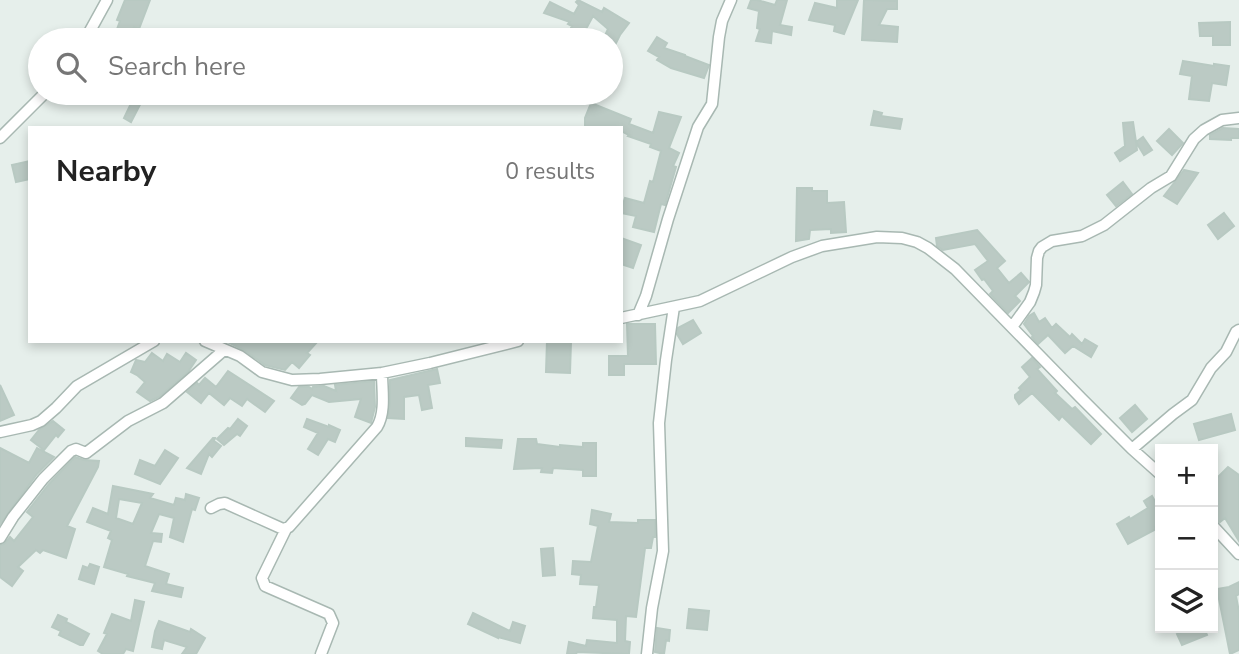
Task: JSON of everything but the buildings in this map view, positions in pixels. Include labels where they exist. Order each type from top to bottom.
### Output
[{"type":"street","points":[[92,28],[107,0]]},
{"type":"street","points":[[638,315],[698,127],[712,104],[719,37],[731,0]]},
{"type":"street","points":[[0,138],[34,105]]},
{"type":"street","points":[[1012,327],[1034,292],[1039,251],[1044,245],[1082,236],[1104,225],[1171,176],[1194,139],[1204,130],[1222,120],[1239,118]]},
{"type":"street","points":[[623,318],[700,301],[792,257],[822,246],[877,237],[917,242],[955,269],[1155,470]]},
{"type":"street","points":[[647,654],[652,608],[663,551],[659,423],[674,307]]},
{"type":"street","points":[[1132,449],[1192,400],[1239,330]]},
{"type":"street","points":[[0,432],[41,421],[77,386],[151,343]]},
{"type":"street","points":[[209,343],[240,356],[262,372],[292,380],[382,373],[510,343]]},
{"type":"street","points":[[0,538],[43,479],[71,451],[76,449],[86,453],[128,421],[163,403],[224,350]]},
{"type":"street","points":[[321,654],[333,623],[329,614],[265,586],[262,578],[286,529],[297,520],[377,427],[382,400],[382,373]]},
{"type":"street","points":[[211,508],[225,503],[286,529]]},
{"type":"street","points":[[1218,531],[1239,554]]}]
